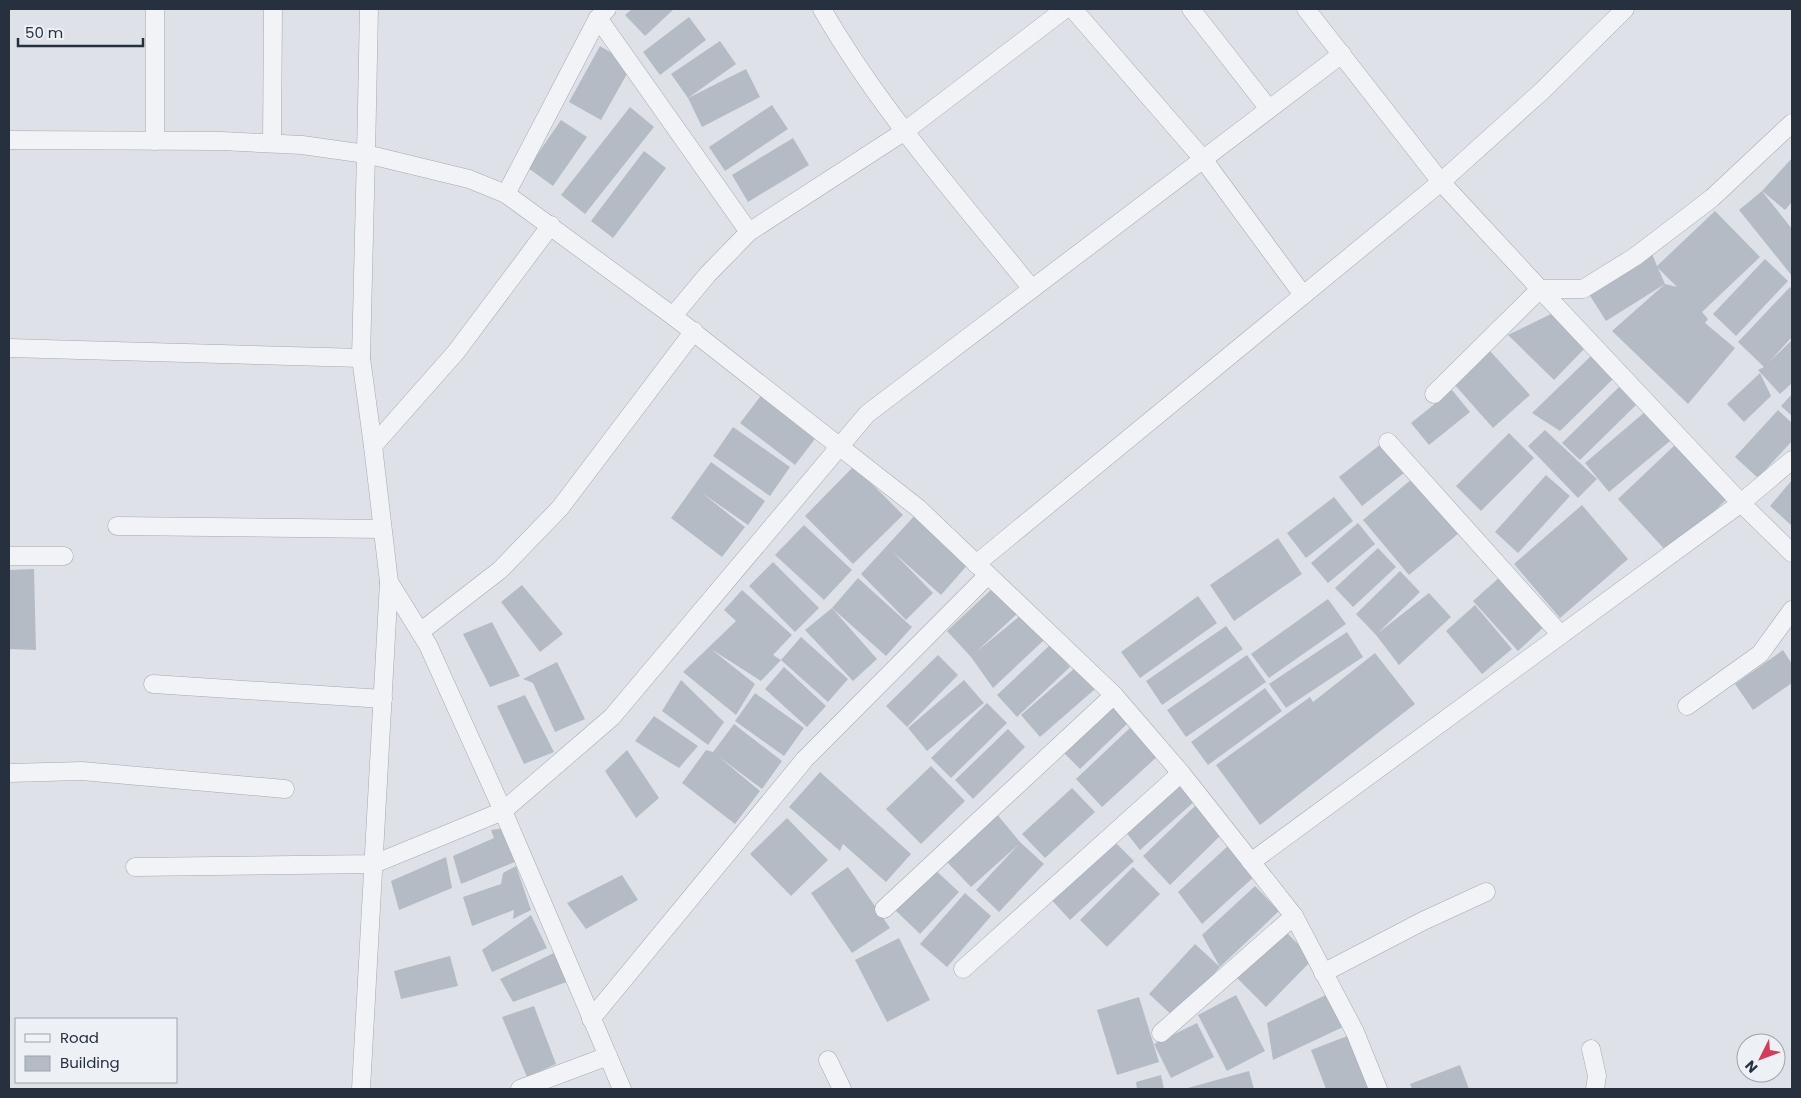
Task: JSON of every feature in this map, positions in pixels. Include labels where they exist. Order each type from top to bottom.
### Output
[{"type":"street","points":[[155,9],[155,141]]},
{"type":"street","points":[[272,143],[273,9]]},
{"type":"street","points":[[361,1089],[389,582],[374,446],[361,358],[369,9]]},
{"type":"street","points":[[822,9],[838,38],[905,131],[1032,288]]},
{"type":"street","points":[[673,316],[708,274],[749,232],[905,131],[1065,9]]},
{"type":"street","points":[[1074,9],[1203,160],[1303,295]]},
{"type":"street","points":[[1190,9],[1269,109]]},
{"type":"street","points":[[1306,9],[1441,182],[1741,504],[1792,553]]},
{"type":"street","points":[[591,1019],[805,759],[982,569],[1303,295],[1441,182],[1542,91],[1625,9]]},
{"type":"street","points":[[506,194],[602,13],[749,232]]},
{"type":"street","points":[[135,867],[374,864],[503,811],[612,717],[867,414],[1342,54]]},
{"type":"street","points":[[1434,394],[1540,288],[1583,289],[1636,256],[1712,198],[1792,123]]},
{"type":"street","points":[[9,140],[302,144],[366,154],[469,179],[506,194],[694,331],[918,508],[1114,695],[1181,773],[1294,916],[1355,1032],[1378,1089]]},
{"type":"street","points":[[374,446],[456,352],[551,226]]},
{"type":"street","points":[[420,632],[500,570],[560,508],[694,331]]},
{"type":"street","points":[[9,348],[361,358]]},
{"type":"street","points":[[1388,442],[1561,635]]},
{"type":"street","points":[[1251,862],[1741,504],[1792,460]]},
{"type":"street","points":[[117,526],[382,529]]},
{"type":"street","points":[[9,556],[64,556]]},
{"type":"street","points":[[389,582],[428,645],[503,811],[622,1089]]},
{"type":"street","points":[[1687,706],[1760,654],[1792,610]]},
{"type":"street","points":[[153,684],[383,700]]},
{"type":"street","points":[[884,909],[1114,695]]},
{"type":"street","points":[[9,773],[82,771],[285,789]]},
{"type":"street","points":[[963,969],[1181,773]]},
{"type":"street","points":[[1323,973],[1423,921],[1486,892]]},
{"type":"street","points":[[1161,1033],[1294,916]]},
{"type":"street","points":[[1591,1049],[1597,1076],[1594,1089]]},
{"type":"street","points":[[520,1089],[608,1056]]},
{"type":"street","points":[[828,1060],[842,1089]]},
{"type":"building","points":[[632,9],[674,9],[645,36],[625,15]]},
{"type":"building","points":[[689,17],[706,40],[660,75],[643,52]]},
{"type":"building","points":[[720,41],[736,64],[688,98],[671,74]]},
{"type":"building","points":[[600,46],[632,65],[601,120],[569,102]]},
{"type":"building","points":[[746,69],[760,97],[702,127],[688,98]]},
{"type":"building","points":[[772,105],[788,129],[725,171],[709,147]]},
{"type":"building","points":[[630,107],[654,127],[585,214],[561,195]]},
{"type":"building","points":[[561,120],[587,137],[553,186],[528,168]]},
{"type":"building","points":[[793,138],[809,165],[748,202],[732,175]]},
{"type":"building","points":[[644,151],[666,168],[613,238],[591,221]]},
{"type":"building","points":[[1792,158],[1792,202],[1785,210],[1762,191]]},
{"type":"building","points":[[1762,191],[1792,229],[1792,276],[1739,210]]},
{"type":"building","points":[[1715,211],[1760,257],[1702,312],[1708,319],[1705,323],[1735,348],[1688,404],[1612,331],[1665,284],[1606,321],[1587,291],[1651,251],[1657,266]],"holes":[[[1658,268],[1677,287],[1665,284]]]},
{"type":"building","points":[[1765,259],[1788,281],[1736,336],[1713,314]]},
{"type":"building","points":[[1790,287],[1792,289],[1792,337],[1769,362],[1792,340],[1792,383],[1780,394],[1758,370],[1764,367],[1738,342]]},
{"type":"building","points":[[1553,313],[1587,346],[1554,380],[1508,335]]},
{"type":"building","points":[[1490,351],[1530,395],[1493,428],[1454,384]]},
{"type":"building","points":[[1591,356],[1613,379],[1560,431],[1532,413]]},
{"type":"building","points":[[1760,373],[1771,396],[1744,422],[1727,404]]},
{"type":"building","points":[[1619,387],[1636,405],[1580,460],[1562,443]]},
{"type":"building","points":[[1452,390],[1470,412],[1429,445],[1411,423]]},
{"type":"building","points":[[763,393],[818,435],[795,465],[740,423]]},
{"type":"building","points":[[1792,394],[1792,416],[1781,406]]},
{"type":"building","points":[[1778,410],[1792,423],[1792,441],[1758,478],[1735,457]]},
{"type":"building","points":[[1646,411],[1670,441],[1609,492],[1585,463]]},
{"type":"building","points":[[733,427],[790,467],[770,496],[713,456]]},
{"type":"building","points":[[1545,430],[1597,479],[1578,498],[1528,446]]},
{"type":"building","points":[[1509,433],[1534,458],[1481,511],[1456,486]]},
{"type":"building","points":[[1381,444],[1404,473],[1362,506],[1339,477]]},
{"type":"building","points":[[1676,444],[1727,499],[1669,554],[1618,499]]},
{"type":"building","points":[[711,462],[765,501],[748,525],[702,493],[745,527],[722,557],[671,518]]},
{"type":"building","points":[[854,466],[903,515],[853,564],[805,516]]},
{"type":"building","points":[[1546,475],[1570,496],[1518,553],[1495,532]]},
{"type":"building","points":[[1413,478],[1459,533],[1409,575],[1363,520]]},
{"type":"building","points":[[1792,480],[1792,526],[1770,506]]},
{"type":"building","points":[[1334,497],[1353,521],[1306,558],[1287,533]]},
{"type":"building","points":[[1582,505],[1628,559],[1560,618],[1514,564]]},
{"type":"building","points":[[917,513],[971,561],[941,595],[893,552],[933,593],[906,620],[861,574]]},
{"type":"building","points":[[1358,523],[1375,544],[1328,583],[1311,563]]},
{"type":"building","points":[[804,525],[852,570],[824,600],[775,555]]},
{"type":"building","points":[[1278,538],[1302,574],[1234,621],[1210,585]]},
{"type":"building","points":[[1378,548],[1396,567],[1353,607],[1335,588]]},
{"type":"building","points":[[773,562],[819,608],[795,632],[749,586]]},
{"type":"building","points":[[34,569],[36,650],[9,649],[9,570]]},
{"type":"building","points":[[1400,571],[1420,592],[1378,633],[1429,593],[1451,617],[1399,665],[1376,635],[1356,614]]},
{"type":"building","points":[[1501,576],[1546,625],[1518,651],[1473,601]]},
{"type":"building","points":[[858,578],[912,627],[886,656],[832,608]]},
{"type":"building","points":[[522,585],[563,634],[540,652],[501,602]]},
{"type":"building","points":[[994,587],[1018,613],[976,652],[1021,615],[1044,640],[993,688],[971,657],[947,631]]},
{"type":"building","points":[[742,590],[792,635],[773,655],[781,660],[761,681],[711,649],[755,684],[736,715],[683,672],[736,621],[724,610]]},
{"type":"building","points":[[1198,596],[1217,623],[1140,678],[1121,652]]},
{"type":"building","points":[[1328,599],[1346,624],[1269,678],[1251,654]]},
{"type":"building","points":[[1475,605],[1512,649],[1482,674],[1446,631]]},
{"type":"building","points":[[832,608],[877,659],[853,681],[805,630]]},
{"type":"building","points":[[492,622],[520,676],[490,687],[463,634]]},
{"type":"building","points":[[1226,626],[1243,649],[1162,705],[1146,681]]},
{"type":"building","points":[[1347,632],[1363,657],[1286,708],[1269,684]]},
{"type":"building","points":[[801,637],[848,679],[828,702],[781,660]]},
{"type":"building","points":[[1050,645],[1070,667],[1017,717],[997,695]]},
{"type":"building","points":[[1783,650],[1792,664],[1792,683],[1753,710],[1735,684]]},
{"type":"building","points":[[1375,653],[1415,704],[1260,825],[1216,765],[1310,697],[1313,702]]},
{"type":"building","points":[[938,655],[958,675],[907,727],[886,706]]},
{"type":"building","points":[[1247,655],[1266,682],[1186,737],[1167,710]]},
{"type":"building","points":[[557,662],[585,719],[555,732],[533,683],[523,679]]},
{"type":"building","points":[[784,667],[826,706],[807,727],[765,689]]},
{"type":"building","points":[[1076,667],[1095,689],[1040,737],[1021,715]]},
{"type":"building","points":[[681,680],[724,722],[708,745],[662,711]]},
{"type":"building","points":[[964,680],[984,703],[927,751],[908,728]]},
{"type":"building","points":[[1265,688],[1282,711],[1208,765],[1191,742]]},
{"type":"building","points":[[755,693],[804,728],[784,756],[735,721]]},
{"type":"building","points":[[525,695],[554,752],[524,764],[497,706]]},
{"type":"building","points":[[987,703],[1007,723],[951,778],[931,758]]},
{"type":"building","points":[[1110,704],[1128,723],[1080,769],[1061,750]]},
{"type":"building","points":[[654,716],[698,746],[679,768],[635,741]]},
{"type":"building","points":[[734,724],[782,761],[762,789],[719,757],[760,791],[735,824],[682,783],[706,750],[713,752]]},
{"type":"building","points":[[1132,726],[1159,755],[1102,807],[1076,779]]},
{"type":"building","points":[[1008,729],[1025,747],[973,799],[955,780]]},
{"type":"building","points":[[627,750],[659,798],[636,818],[605,771]]},
{"type":"building","points":[[931,766],[965,801],[921,844],[886,809]]},
{"type":"building","points":[[820,772],[911,854],[886,882],[843,844],[840,851],[789,807]]},
{"type":"building","points":[[1179,780],[1196,800],[1140,850],[1125,831]]},
{"type":"building","points":[[1072,788],[1095,812],[1045,858],[1022,834]]},
{"type":"building","points":[[1195,806],[1222,834],[1170,885],[1143,856]]},
{"type":"building","points":[[995,812],[1020,842],[1044,864],[999,912],[976,890],[1019,844],[971,887],[946,861]]},
{"type":"building","points":[[787,818],[828,860],[791,896],[750,854]]},
{"type":"building","points":[[504,828],[515,862],[461,884],[453,856],[494,838],[491,830]]},
{"type":"building","points":[[1112,839],[1134,861],[1070,920],[1048,896]]},
{"type":"building","points":[[1229,845],[1256,875],[1202,924],[1178,892]]},
{"type":"building","points":[[446,857],[452,888],[399,910],[391,881]]},
{"type":"building","points":[[516,866],[531,910],[513,919],[514,910],[472,926],[463,897],[501,884],[503,873]]},
{"type":"building","points":[[848,867],[890,928],[852,953],[811,893]]},
{"type":"building","points":[[932,867],[959,892],[920,934],[893,908]]},
{"type":"building","points":[[1133,867],[1160,894],[1107,947],[1080,920]]},
{"type":"building","points":[[622,875],[638,900],[586,929],[567,903]]},
{"type":"building","points":[[1255,886],[1279,911],[1220,967],[1202,935]]},
{"type":"building","points":[[965,893],[991,916],[947,967],[920,944]]},
{"type":"building","points":[[531,915],[547,948],[492,972],[482,950]]},
{"type":"building","points":[[1285,931],[1313,959],[1266,1007],[1237,978]]},
{"type":"building","points":[[899,938],[930,1000],[887,1022],[855,960]]},
{"type":"building","points":[[1195,944],[1220,967],[1174,1017],[1149,994]]},
{"type":"building","points":[[558,951],[569,981],[513,1002],[500,979]]},
{"type":"building","points":[[450,956],[458,986],[401,999],[394,971]]},
{"type":"building","points":[[1328,994],[1343,1027],[1273,1060],[1267,1023]]},
{"type":"building","points":[[1236,995],[1265,1051],[1227,1071],[1198,1015]]},
{"type":"building","points":[[1139,997],[1159,1062],[1117,1075],[1097,1010]]},
{"type":"building","points":[[534,1006],[556,1064],[527,1077],[502,1017]]},
{"type":"building","points":[[1197,1023],[1214,1057],[1171,1078],[1154,1044]]},
{"type":"building","points":[[1350,1035],[1371,1089],[1326,1089],[1311,1050]]},
{"type":"building","points":[[1460,1065],[1469,1089],[1412,1089],[1410,1084]]},
{"type":"building","points":[[1249,1071],[1254,1089],[1184,1089]]},
{"type":"building","points":[[1161,1075],[1164,1089],[1137,1089],[1136,1082]]}]
